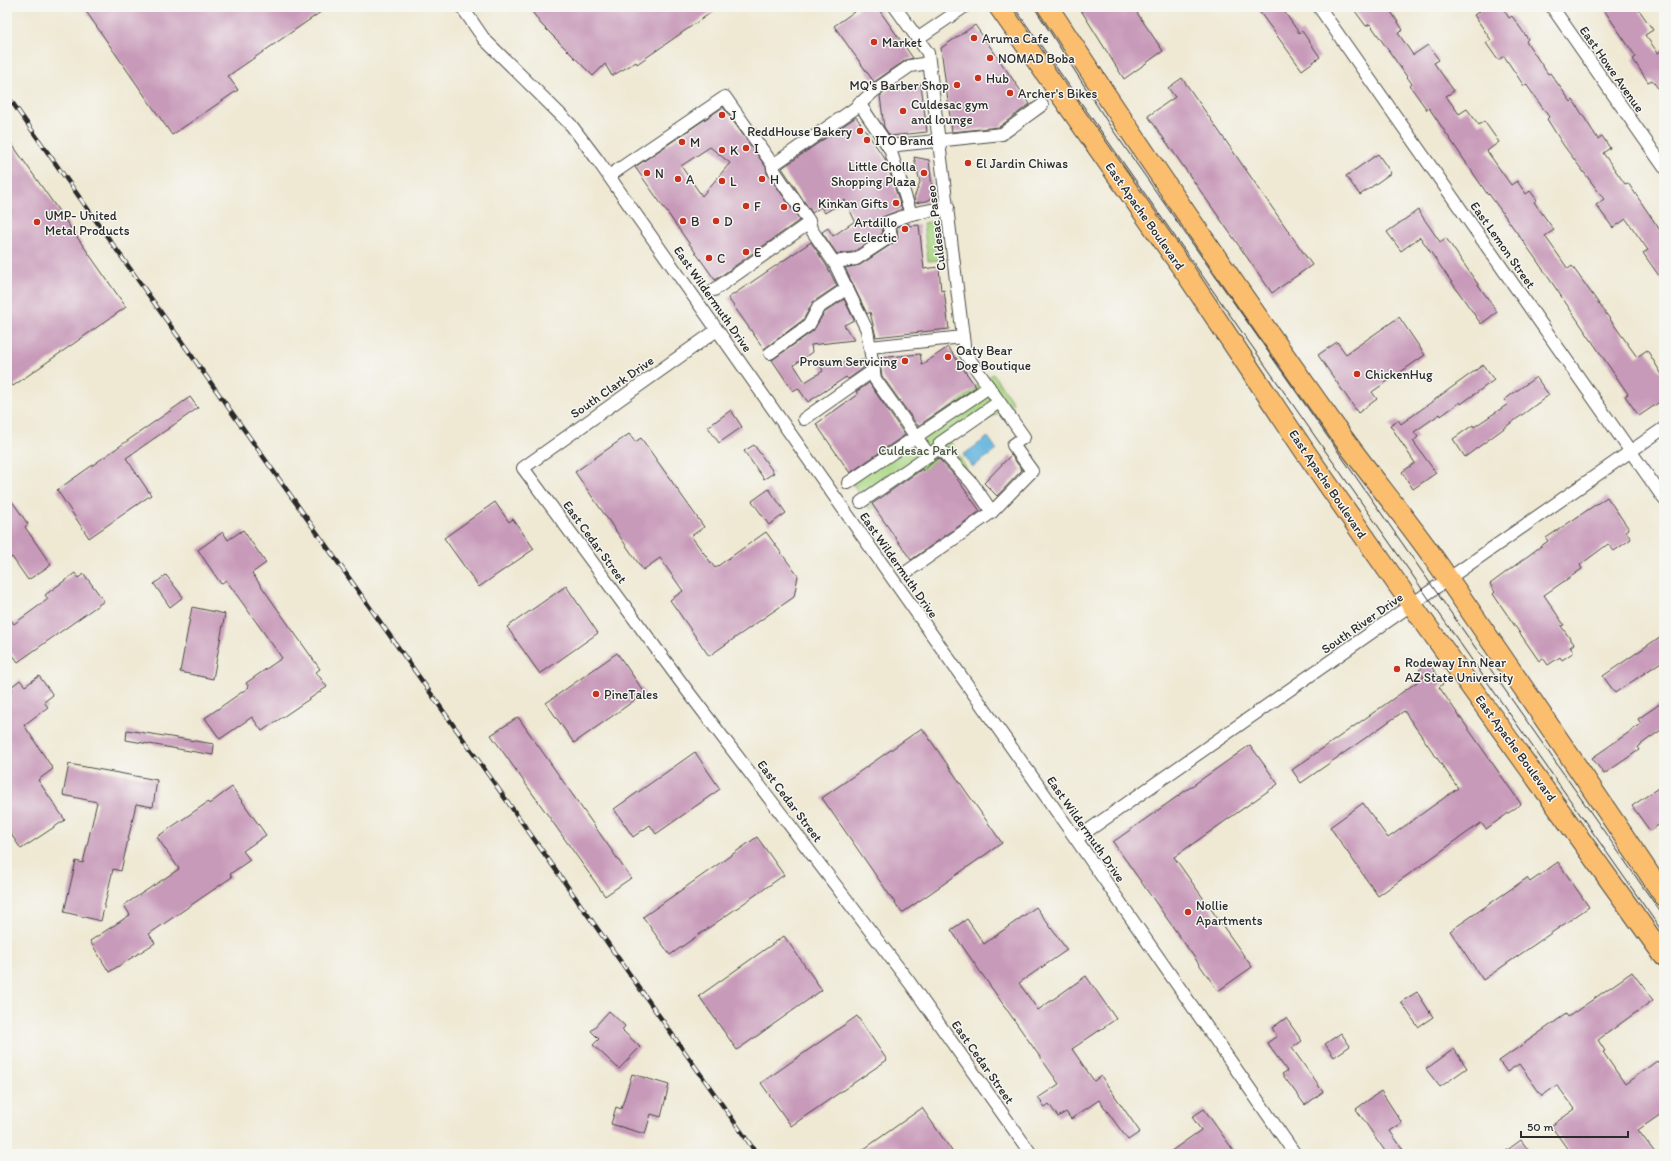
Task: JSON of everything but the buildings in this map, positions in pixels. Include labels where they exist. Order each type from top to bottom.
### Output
[{"type":"main road","name":"East Apache Boulevard","points":[[999,7],[1189,278],[1306,453],[1412,605],[1664,956]]},
{"type":"main road","points":[[1048,7],[1109,102],[1201,236],[1344,440],[1448,579],[1559,738],[1664,896]]},
{"type":"street","name":"East Wildermuth Drive","points":[[462,7],[484,39],[571,124],[609,176],[1076,839],[1295,1154]]},
{"type":"street","name":"Culdesac Paseo","points":[[895,7],[928,53],[965,353],[1024,437],[1013,445],[1032,471],[992,512]]},
{"type":"street","points":[[918,39],[964,7]]},
{"type":"street","name":"East Lemon Street","points":[[1319,7],[1664,499]]},
{"type":"street","name":"East Howe Avenue","points":[[1552,7],[1664,167]]},
{"type":"street","points":[[773,165],[910,66],[929,63]]},
{"type":"street","points":[[609,176],[725,97],[773,165],[773,169],[834,262],[867,330],[875,379],[929,455]]},
{"type":"street","points":[[860,103],[888,146],[911,214]]},
{"type":"street","points":[[888,146],[1002,134],[1042,105]]},
{"type":"street","points":[[834,262],[856,259],[890,236],[888,222],[911,214],[948,207]]},
{"type":"street","points":[[714,290],[809,223]]},
{"type":"street","points":[[770,353],[809,325],[818,308],[847,288]]},
{"type":"street","name":"South Clark Drive","points":[[523,468],[717,330]]},
{"type":"street","points":[[870,347],[963,337]]},
{"type":"street","points":[[804,419],[874,370]]},
{"type":"street","points":[[848,483],[989,387]]},
{"type":"street","points":[[861,502],[939,448],[940,442],[999,402]]},
{"type":"street","name":"South River Drive","points":[[1076,839],[1664,428]]},
{"type":"street","points":[[908,571],[992,512],[972,483],[939,448]]},
{"type":"street","name":"East Cedar Street","points":[[523,468],[686,689],[910,983],[1031,1154]]},
{"type":"green space","points":[[937,221],[942,260],[928,261],[923,223]]},
{"type":"green space","name":"Culdesac Park","points":[[993,374],[1013,403],[981,424],[975,421],[949,438],[972,477],[940,454],[925,470],[921,468],[871,502],[874,507],[870,510],[847,475],[850,473],[851,475],[953,406],[977,388],[976,386]]},
{"type":"water","points":[[988,437],[997,450],[972,467],[963,455]]},
{"type":"tram line","points":[[1014,7],[1664,934]]},
{"type":"tram line","points":[[1034,7],[1110,126],[1664,917]]},
{"type":"railway","points":[[7,95],[757,1154]]},
{"type":"place","name":"Aruma Cafe","points":[[974,38]]},
{"type":"place","name":"Market","points":[[874,42]]},
{"type":"place","name":"NOMAD Boba","points":[[990,58]]},
{"type":"place","name":"Hub","points":[[978,78]]},
{"type":"place","name":"MQ's Barber Shop","points":[[957,85]]},
{"type":"place","name":"Archer's Bikes","points":[[1010,93]]},
{"type":"place","name":"Culdesac gym and lounge","points":[[903,111]]},
{"type":"place","name":"J","points":[[722,115]]},
{"type":"place","name":"ReddHouse Bakery","points":[[860,131]]},
{"type":"place","name":"ITO Brand","points":[[867,140]]},
{"type":"place","name":"M","points":[[682,142]]},
{"type":"place","name":"I","points":[[746,148]]},
{"type":"place","name":"K","points":[[722,150]]},
{"type":"place","name":"El Jardin Chiwas","points":[[968,163]]},
{"type":"place","name":"N","points":[[647,173]]},
{"type":"place","name":"Little Cholla Shopping Plaza","points":[[924,173]]},
{"type":"place","name":"A","points":[[678,179]]},
{"type":"place","name":"H","points":[[762,179]]},
{"type":"place","name":"L","points":[[722,181]]},
{"type":"place","name":"Kinkan Gifts","points":[[896,203]]},
{"type":"place","name":"F","points":[[746,206]]},
{"type":"place","name":"G","points":[[784,207]]},
{"type":"place","name":"B","points":[[683,221]]},
{"type":"place","name":"D","points":[[716,221]]},
{"type":"place","name":"UMP- United Metal Products","points":[[37,222]]},
{"type":"place","name":"Artdillo Eclectic","points":[[905,229]]},
{"type":"place","name":"E","points":[[746,252]]},
{"type":"place","name":"C","points":[[709,258]]},
{"type":"place","name":"Oaty Bear Dog Boutique","points":[[948,357]]},
{"type":"place","name":"Prosum Servicing","points":[[905,361]]},
{"type":"place","name":"ChickenHug","points":[[1357,374]]},
{"type":"place","name":"Rodeway Inn Near AZ State University","points":[[1397,669]]},
{"type":"place","name":"PineTales","points":[[596,694]]},
{"type":"place","name":"Nollie Apartments","points":[[1188,912]]}]
